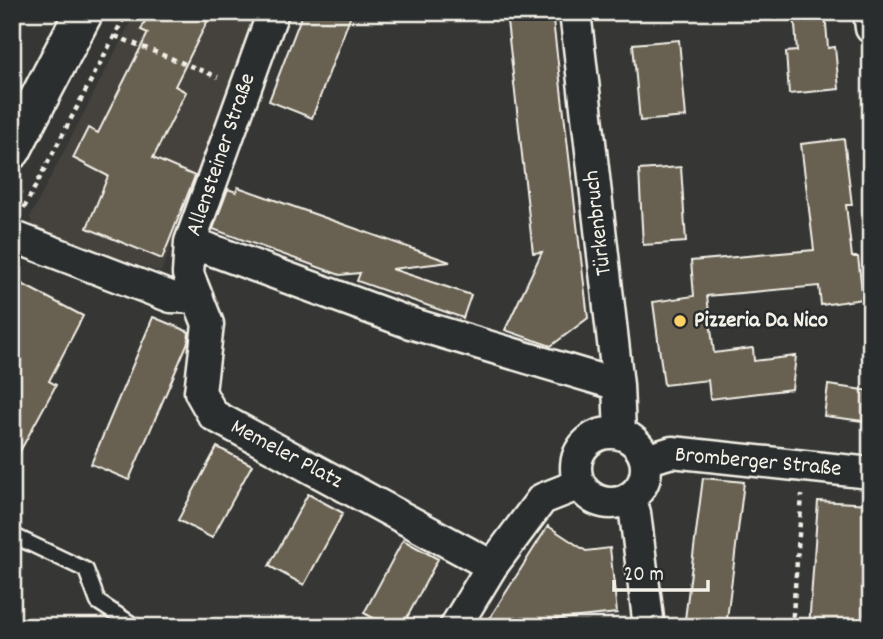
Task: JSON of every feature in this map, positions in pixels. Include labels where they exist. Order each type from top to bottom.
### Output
[{"type":"street","points":[[12,150],[84,12]]},
{"type":"street","name":"Allensteiner Straße","points":[[198,298],[188,274],[190,242],[274,12]]},
{"type":"street","name":"Türkenbruch","points":[[575,12],[618,385],[620,433]]},
{"type":"street","points":[[869,12],[871,29]]},
{"type":"street","points":[[17,224],[171,297],[198,298]]},
{"type":"street","points":[[190,242],[410,323],[618,385]]},
{"type":"street","name":"Memeler Platz","points":[[198,298],[208,324],[200,392],[213,415],[492,566]]},
{"type":"street","points":[[620,433],[637,443],[646,460],[643,484],[629,498],[615,503],[605,502],[586,493],[580,484],[576,461],[580,450],[597,435],[620,433]]},
{"type":"street","name":"Bromberger Straße","points":[[646,460],[672,452],[871,472]]},
{"type":"street","points":[[455,627],[492,566],[542,499],[580,484]]},
{"type":"street","points":[[629,498],[635,513],[649,627]]},
{"type":"lane","points":[[12,535],[86,570],[98,603],[136,627]]},
{"type":"path","points":[[12,29],[21,12]]},
{"type":"path","points":[[17,224],[127,12]]},
{"type":"path","points":[[115,36],[245,88]]},
{"type":"path","points":[[792,627],[805,466]]},
{"type":"shaded area","points":[[136,12],[262,12],[161,272],[34,232],[30,217]]},
{"type":"building","points":[[149,12],[212,12],[175,86],[186,92],[153,158],[195,176],[162,259],[87,228],[108,176],[73,158],[88,128],[98,133],[148,33],[141,30]]},
{"type":"building","points":[[303,12],[352,12],[312,118],[269,101]]},
{"type":"building","points":[[506,12],[552,12],[588,318],[551,346],[505,330],[542,252],[533,253]]},
{"type":"building","points":[[794,12],[825,12],[828,48],[835,47],[839,89],[789,94],[786,52],[797,51]]},
{"type":"building","points":[[679,40],[686,117],[640,121],[633,44]]},
{"type":"building","points":[[844,139],[852,205],[846,205],[852,257],[858,257],[863,299],[821,305],[819,286],[707,296],[714,353],[753,348],[754,361],[796,356],[792,389],[710,399],[708,380],[664,385],[653,302],[694,296],[691,261],[814,250],[801,144]]},
{"type":"building","points":[[681,167],[686,242],[643,245],[639,170]]},
{"type":"building","points":[[238,187],[450,262],[392,269],[471,295],[463,318],[357,281],[360,273],[340,275],[213,229],[228,189],[236,192]]},
{"type":"building","points":[[20,283],[83,316],[49,381],[56,385],[12,466],[12,298]]},
{"type":"building","points":[[153,317],[189,332],[188,342],[129,480],[91,464]]},
{"type":"building","points":[[828,385],[871,391],[871,422],[824,416]]},
{"type":"building","points":[[217,447],[252,465],[212,538],[178,520]]},
{"type":"building","points":[[703,478],[744,482],[726,627],[684,627]]},
{"type":"building","points":[[308,494],[343,513],[304,585],[269,566]]},
{"type":"building","points":[[818,501],[871,504],[866,627],[809,627]]},
{"type":"building","points":[[548,526],[586,551],[610,548],[617,613],[484,627]]},
{"type":"building","points":[[403,540],[438,559],[402,627],[390,627],[364,613]]},
{"type":"place","name":"Pizzeria Da Nico","points":[[680,321]]}]
